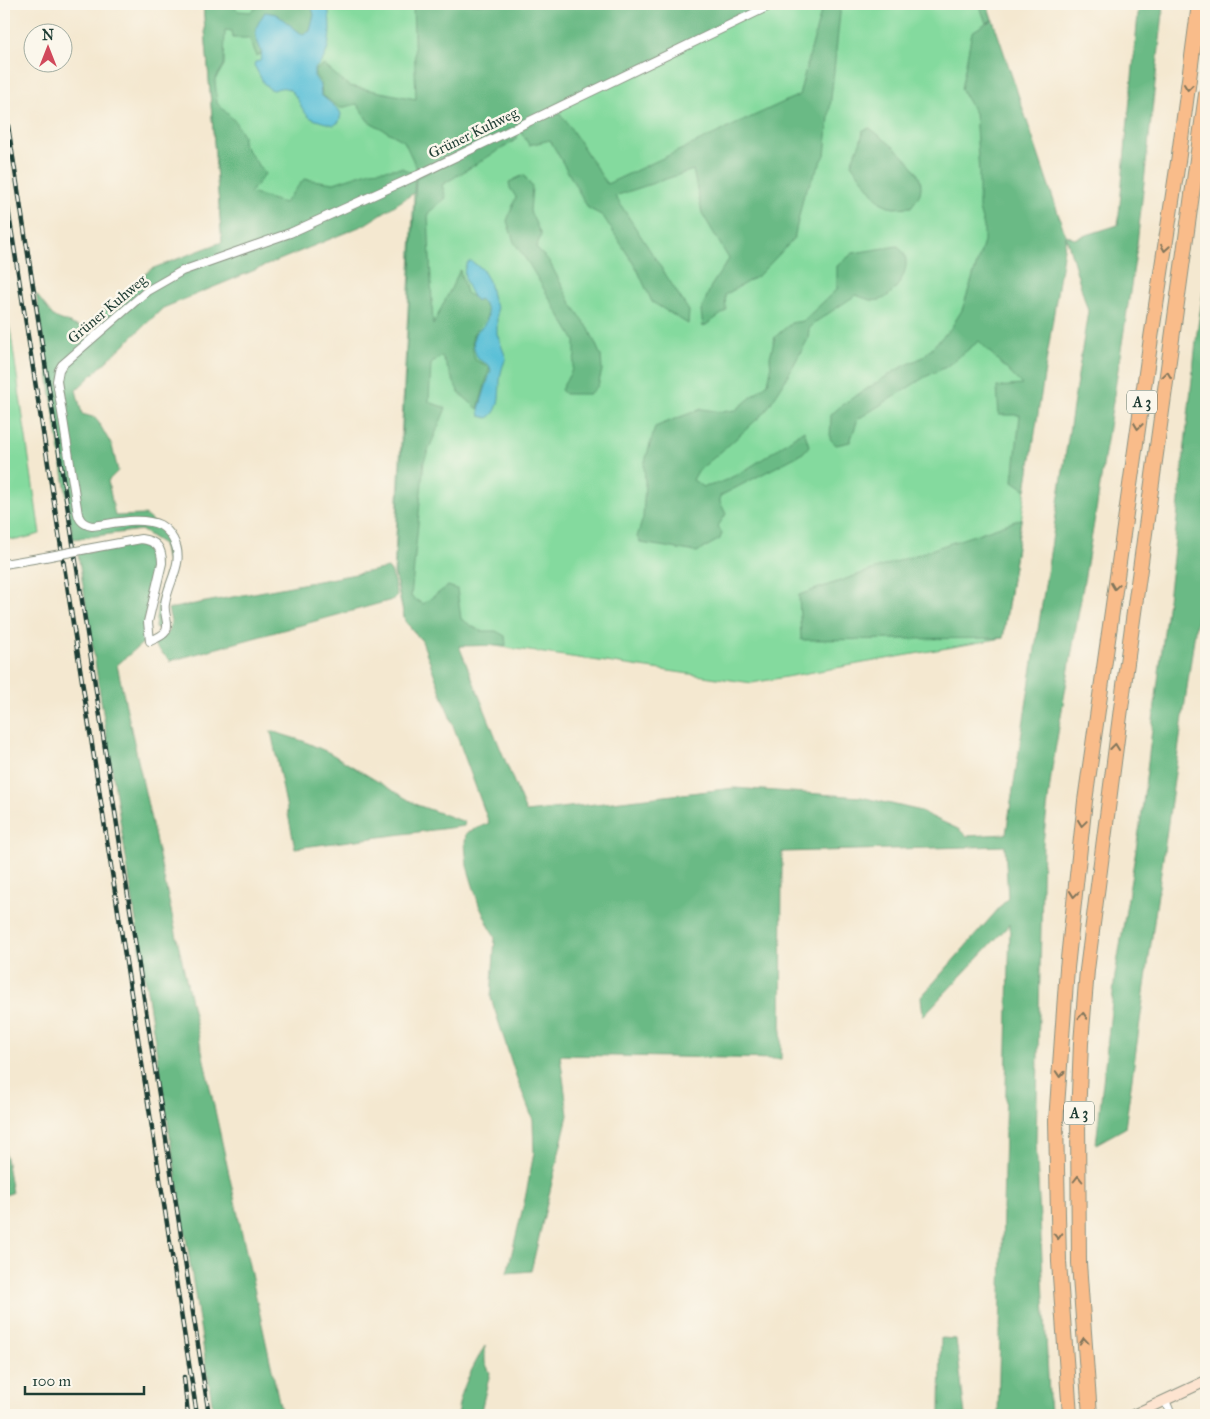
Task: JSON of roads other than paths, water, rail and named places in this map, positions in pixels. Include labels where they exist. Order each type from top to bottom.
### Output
[{"type":"highway","name":"A 3","points":[[1070,1415],[1058,1262],[1056,1121],[1067,968],[1085,800],[1178,162],[1199,4]]},
{"type":"highway","name":"A 3","points":[[1090,1415],[1078,1263],[1078,1118],[1081,1043],[1087,970],[1109,795],[1206,94]]},
{"type":"main road","points":[[1133,1415],[1206,1380]]},
{"type":"street","name":"Grüner Kuhweg","points":[[4,564],[141,539],[150,540],[162,553],[162,563],[148,629],[150,641],[162,635],[166,631],[167,626],[165,605],[178,564],[176,545],[166,530],[150,522],[141,521],[92,526],[86,525],[81,521],[76,508],[57,381],[62,365],[154,285],[182,271],[290,233],[418,175],[772,4]]},
{"type":"street","points":[[1165,1400],[1171,1415]]},
{"type":"water","points":[[311,4],[328,5],[330,31],[328,49],[325,56],[314,69],[314,76],[320,85],[321,95],[339,110],[341,114],[339,122],[334,125],[311,118],[288,89],[270,89],[264,84],[254,65],[255,62],[260,61],[261,57],[256,30],[265,12],[276,14],[303,35],[310,31],[314,15]]},
{"type":"water","points":[[471,261],[482,269],[489,281],[493,300],[497,308],[497,334],[506,358],[501,373],[498,404],[493,414],[488,418],[480,416],[479,409],[491,370],[489,365],[478,359],[473,342],[474,335],[487,320],[488,313],[482,301],[479,299],[476,301],[466,282],[465,266]]},
{"type":"railway","points":[[4,100],[209,1415]]},
{"type":"railway","points":[[4,183],[197,1415]]},
{"type":"railway","points":[[184,1377],[188,1415]]}]
